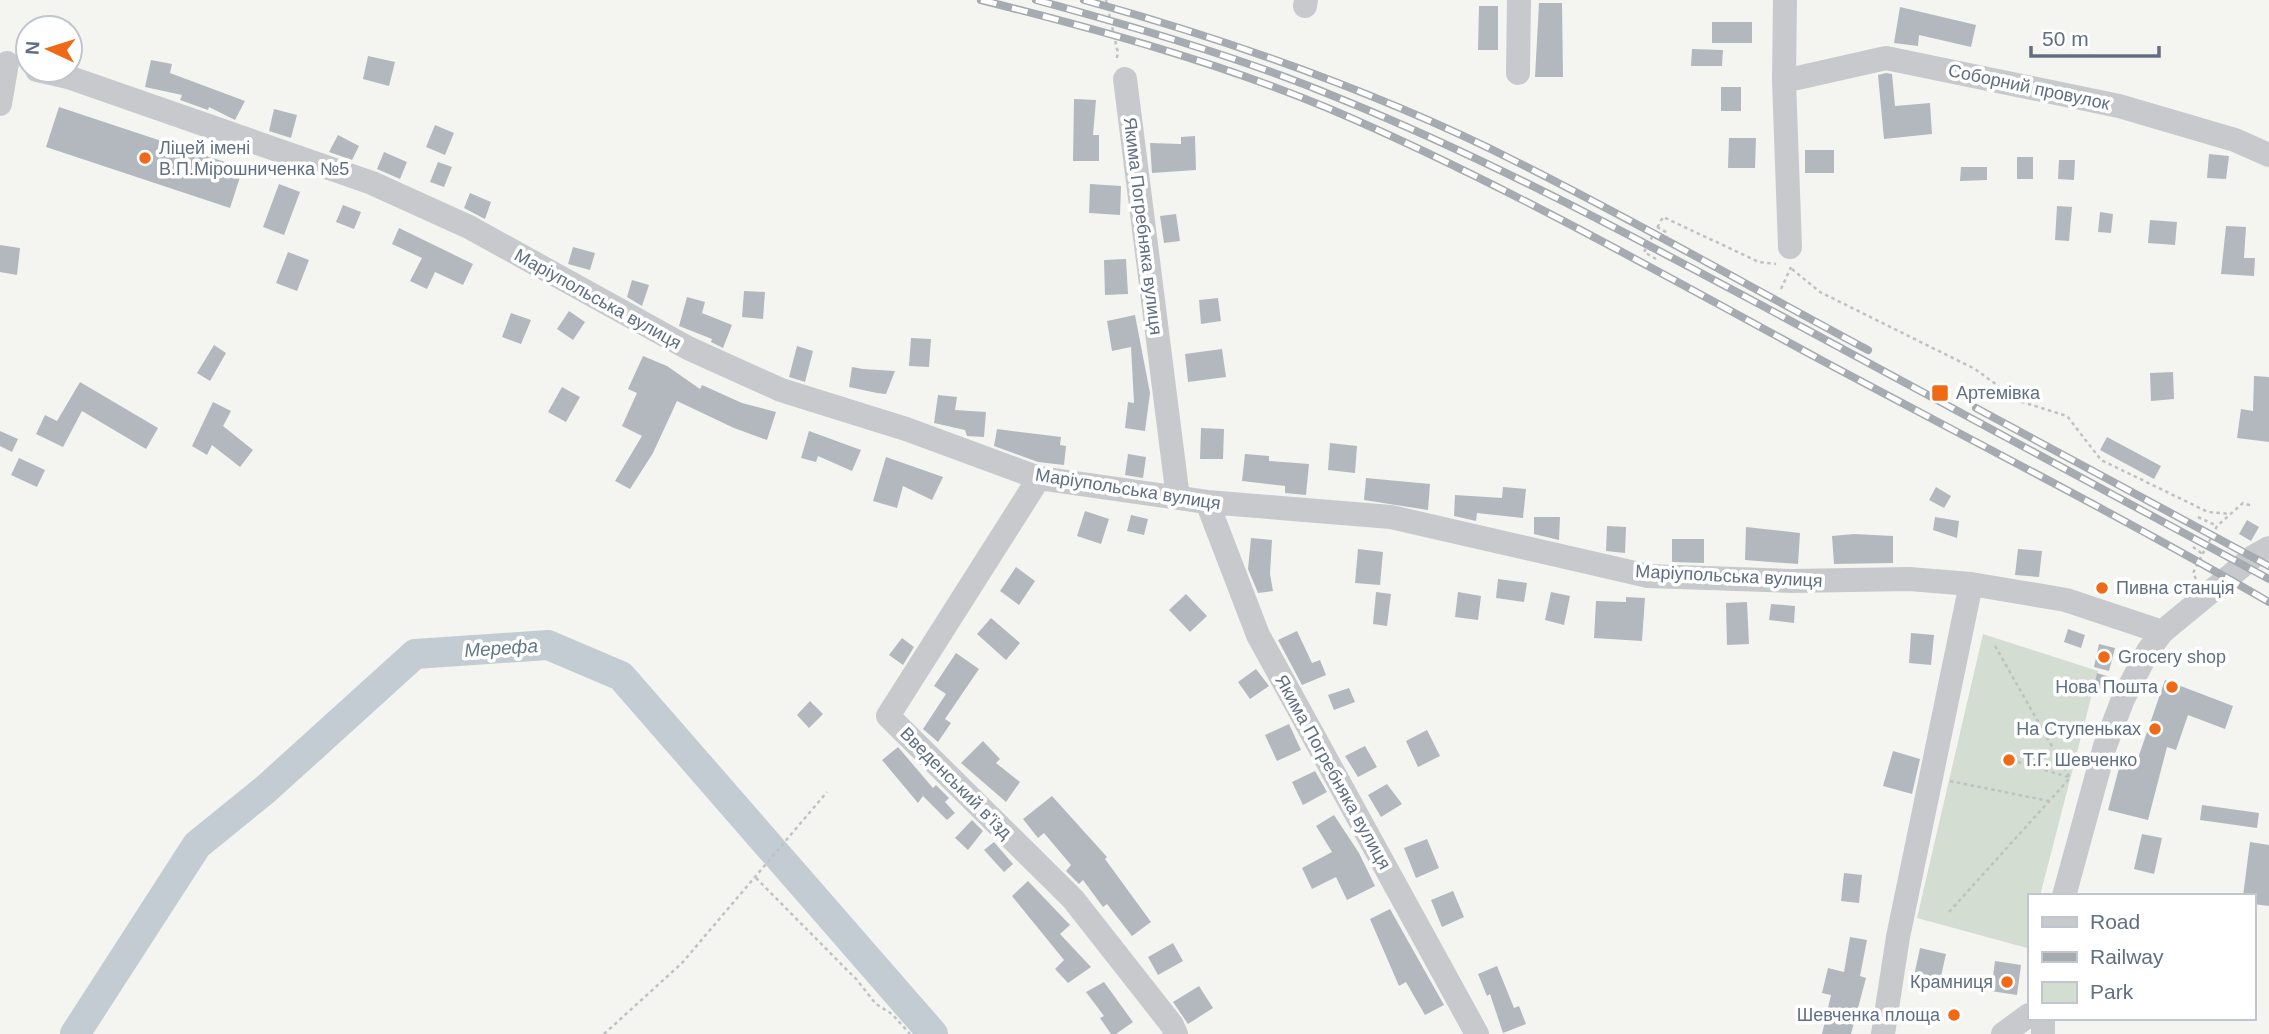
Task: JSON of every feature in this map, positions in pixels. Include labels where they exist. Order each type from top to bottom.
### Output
[{"type":"street","points":[[1518,73],[1519,0]]},
{"type":"street","points":[[1785,0],[1784,81],[1790,247]]},
{"type":"street","name":"Соборний провулок","points":[[1784,81],[1886,58],[2119,106],[2235,140],[2269,155]]},
{"type":"street","points":[[0,104],[12,64]]},
{"type":"street","name":"Якима Погребняка вулиця","points":[[1125,79],[1178,498]]},
{"type":"street","name":"Маріупольська вулиця","points":[[84,83],[372,183],[469,227],[688,348],[781,390],[906,429],[1039,478],[1207,502],[1391,517],[1648,576],[1791,581],[1909,579],[1970,584],[2066,600],[2162,632]]},
{"type":"street","name":"Введенський в'їзд","points":[[1039,478],[888,716],[1073,899],[1172,1025],[1176,1034]]},
{"type":"street","name":"Якима Погребняка вулиця","points":[[1207,502],[1258,635],[1477,1034]]},
{"type":"street","points":[[2065,894],[2094,785],[2123,699],[2162,632],[2243,565],[2269,548]]},
{"type":"street","points":[[1883,1034],[1898,937],[1970,584]]},
{"type":"street","points":[[2003,1034],[2028,1016]]},
{"type":"path","points":[[1106,0],[1118,53],[1116,65],[1125,79]]},
{"type":"path","points":[[1656,259],[1644,252],[1663,217],[1759,262],[1791,268],[1821,292],[1975,369],[2019,401],[2067,416],[2101,460],[2208,512],[2231,514]]},
{"type":"path","points":[[1657,227],[1668,233]]},
{"type":"path","points":[[1781,289],[1788,274]]},
{"type":"path","points":[[2197,581],[2193,573],[2217,526],[2244,503],[2252,506]]},
{"type":"path","points":[[2198,517],[2217,526]]},
{"type":"path","points":[[2193,547],[2204,555]]},
{"type":"path","points":[[1994,644],[2070,778]]},
{"type":"path","points":[[2018,762],[2094,785]]},
{"type":"path","points":[[1931,777],[2049,801]]},
{"type":"path","points":[[1949,912],[2070,778]]},
{"type":"path","points":[[604,1034],[682,962],[827,792]]},
{"type":"path","points":[[756,877],[857,979],[876,1004],[892,1014],[910,1034]]},
{"type":"green space","points":[[1983,634],[2098,671],[2041,894],[2028,894],[2027,948],[1917,918]]},
{"type":"building","points":[[1539,3],[1562,3],[1563,77],[1535,77]]},
{"type":"building","points":[[1479,6],[1498,6],[1498,50],[1478,50]]},
{"type":"building","points":[[1900,7],[1976,25],[1971,47],[1919,35],[1918,46],[1894,43]]},
{"type":"building","points":[[1712,22],[1752,22],[1752,43],[1712,43]]},
{"type":"building","points":[[1692,49],[1723,50],[1722,66],[1691,66]]},
{"type":"building","points":[[368,56],[395,62],[389,86],[363,79]]},
{"type":"building","points":[[151,60],[172,64],[170,73],[245,101],[235,120],[209,107],[208,110],[180,100],[182,95],[145,87]]},
{"type":"building","points":[[1892,74],[1895,106],[1930,103],[1932,134],[1884,139],[1878,75]]},
{"type":"building","points":[[1721,87],[1741,87],[1741,111],[1721,111]]},
{"type":"building","points":[[1074,99],[1096,100],[1093,135],[1099,135],[1099,161],[1073,161]]},
{"type":"building","name":"Ліцей імені В.П.Мірошниченка №5","points":[[59,107],[243,168],[230,208],[46,147]]},
{"type":"building","points":[[274,109],[297,115],[291,138],[269,131]]},
{"type":"building","points":[[435,125],[454,133],[445,155],[426,147]]},
{"type":"building","points":[[338,135],[359,146],[352,160],[329,152]]},
{"type":"building","points":[[1195,136],[1196,170],[1152,173],[1150,143],[1181,144],[1181,137]]},
{"type":"building","points":[[1729,138],[1756,138],[1755,168],[1728,168]]},
{"type":"building","points":[[1805,150],[1834,150],[1834,173],[1805,173]]},
{"type":"building","points":[[384,152],[407,162],[400,179],[377,169]]},
{"type":"building","points":[[2209,154],[2229,156],[2226,179],[2207,178]]},
{"type":"building","points":[[2017,157],[2033,157],[2033,179],[2017,179]]},
{"type":"building","points":[[2059,160],[2075,160],[2074,180],[2058,179]]},
{"type":"building","points":[[438,162],[452,167],[444,187],[430,182]]},
{"type":"building","points":[[1961,167],[1987,167],[1987,180],[1960,181]]},
{"type":"building","points":[[279,184],[300,192],[284,235],[263,227]]},
{"type":"building","points":[[1090,184],[1121,186],[1120,215],[1089,213]]},
{"type":"building","points":[[470,193],[491,202],[485,219],[464,208]]},
{"type":"building","points":[[343,205],[361,212],[354,229],[336,222]]},
{"type":"building","points":[[2057,206],[2072,207],[2069,241],[2055,240]]},
{"type":"building","points":[[2100,212],[2113,214],[2111,233],[2098,232]]},
{"type":"building","points":[[1176,214],[1180,241],[1164,243],[1160,216]]},
{"type":"building","points":[[2150,220],[2177,222],[2175,245],[2148,243]]},
{"type":"building","points":[[2226,226],[2246,227],[2244,258],[2255,258],[2254,276],[2221,274]]},
{"type":"building","points":[[399,228],[473,264],[463,285],[435,272],[427,289],[410,281],[422,258],[392,244]]},
{"type":"building","points":[[0,245],[20,248],[17,275],[0,272]]},
{"type":"building","points":[[573,247],[595,253],[590,270],[568,264]]},
{"type":"building","points":[[288,252],[309,260],[297,291],[276,283]]},
{"type":"building","points":[[1126,259],[1128,294],[1105,295],[1104,260]]},
{"type":"building","points":[[632,280],[649,285],[642,306],[627,297]]},
{"type":"building","points":[[744,291],[765,292],[763,319],[742,317]]},
{"type":"building","points":[[687,297],[705,302],[702,313],[732,325],[723,348],[711,342],[712,339],[679,326]]},
{"type":"building","points":[[1218,298],[1221,321],[1201,324],[1199,300]]},
{"type":"building","points":[[569,311],[585,322],[573,340],[557,329]]},
{"type":"building","points":[[511,313],[531,320],[521,344],[502,337]]},
{"type":"building","points":[[1135,315],[1150,393],[1145,431],[1125,428],[1128,402],[1134,403],[1131,347],[1112,351],[1107,321]]},
{"type":"building","points":[[911,338],[931,339],[929,367],[909,366]]},
{"type":"building","points":[[214,345],[226,353],[210,381],[197,373]]},
{"type":"building","points":[[797,346],[813,351],[805,382],[789,377]]},
{"type":"building","points":[[1222,349],[1226,377],[1188,382],[1185,354]]},
{"type":"building","points":[[643,356],[667,366],[700,389],[702,385],[742,403],[776,412],[767,440],[734,428],[677,401],[653,453],[630,489],[615,481],[642,436],[622,426],[637,393],[628,389]]},
{"type":"building","points":[[852,367],[895,371],[886,394],[849,387]]},
{"type":"building","points":[[2173,372],[2174,399],[2151,401],[2150,373]]},
{"type":"building","points":[[2254,376],[2269,377],[2269,442],[2237,438],[2241,409],[2253,411]]},
{"type":"building","points":[[80,382],[158,428],[146,449],[82,411],[63,447],[36,434],[45,415],[57,421]]},
{"type":"building","points":[[562,387],[580,397],[566,422],[548,412]]},
{"type":"building","points":[[938,395],[957,397],[955,410],[986,412],[984,437],[967,436],[965,430],[934,423]]},
{"type":"building","points":[[213,402],[231,411],[223,426],[253,450],[240,467],[212,445],[207,455],[192,446]]},
{"type":"building","points":[[1201,428],[1224,429],[1223,459],[1200,459]]},
{"type":"building","points":[[997,429],[1061,437],[1060,445],[1066,446],[1064,465],[1038,462],[994,446]]},
{"type":"building","points":[[0,431],[18,439],[12,452],[0,446]]},
{"type":"building","points":[[809,431],[861,450],[852,471],[818,456],[816,462],[801,458]]},
{"type":"building","points":[[2107,437],[2161,466],[2154,479],[2100,450]]},
{"type":"building","points":[[1330,443],[1357,446],[1355,473],[1328,470]]},
{"type":"building","points":[[1128,454],[1146,457],[1143,478],[1125,475]]},
{"type":"building","points":[[1245,454],[1269,456],[1269,461],[1309,464],[1306,495],[1285,493],[1285,486],[1242,481]]},
{"type":"building","points":[[886,457],[943,477],[932,500],[903,486],[897,508],[873,501]]},
{"type":"building","points":[[19,458],[45,470],[37,487],[11,475]]},
{"type":"building","points":[[1366,478],[1430,484],[1428,510],[1364,500]]},
{"type":"building","points":[[1503,487],[1526,489],[1523,518],[1477,513],[1476,521],[1454,516],[1455,495],[1502,498]]},
{"type":"building","points":[[1936,487],[1951,496],[1944,508],[1929,500]]},
{"type":"building","points":[[1085,511],[1109,519],[1101,544],[1077,536]]},
{"type":"building","points":[[1131,515],[1148,519],[1144,535],[1127,531]]},
{"type":"building","points":[[1534,517],[1560,517],[1559,540],[1534,534]]},
{"type":"building","points":[[1935,517],[1959,521],[1957,538],[1933,530]]},
{"type":"building","points":[[2247,520],[2259,527],[2251,541],[2239,534]]},
{"type":"building","points":[[1607,526],[1626,527],[1625,553],[1606,551]]},
{"type":"building","points":[[1746,527],[1800,533],[1798,564],[1745,560]]},
{"type":"building","points":[[1832,536],[1893,536],[1893,563],[1834,564]]},
{"type":"building","points":[[1251,538],[1272,540],[1270,574],[1273,591],[1258,593],[1248,569]]},
{"type":"building","points":[[1672,539],[1704,539],[1704,563],[1672,562]]},
{"type":"building","points":[[1358,549],[1383,552],[1380,585],[1355,583]]},
{"type":"building","points":[[2018,549],[2042,551],[2039,577],[2015,575]]},
{"type":"building","points":[[1016,567],[1035,581],[1019,605],[1000,591]]},
{"type":"building","points":[[1498,579],[1527,583],[1524,602],[1496,598]]},
{"type":"building","points":[[1376,592],[1391,594],[1387,626],[1373,624]]},
{"type":"building","points":[[1458,592],[1481,596],[1478,620],[1455,617]]},
{"type":"building","points":[[1551,592],[1570,596],[1564,625],[1545,620]]},
{"type":"building","points":[[1186,594],[1207,616],[1190,632],[1169,610]]},
{"type":"building","points":[[1626,597],[1645,598],[1642,641],[1594,638],[1596,601],[1626,602]]},
{"type":"building","points":[[1747,602],[1749,644],[1727,645],[1726,603]]},
{"type":"building","points":[[1771,604],[1795,606],[1794,623],[1769,620]]},
{"type":"building","points":[[991,618],[1020,643],[1006,660],[977,634]]},
{"type":"building","points":[[2068,629],[2085,635],[2081,648],[2064,642]]},
{"type":"building","points":[[1297,631],[1312,663],[1320,660],[1326,675],[1302,685],[1278,640]]},
{"type":"building","points":[[1911,633],[1934,635],[1931,665],[1909,663]]},
{"type":"building","points":[[902,638],[914,647],[903,665],[889,655]]},
{"type":"building","name":"Grocery shop","points":[[2099,644],[2115,648],[2109,671],[2094,667]]},
{"type":"building","points":[[956,653],[979,669],[945,719],[951,723],[938,742],[923,729],[946,694],[934,686]]},
{"type":"building","points":[[1256,669],[1269,686],[1250,699],[1238,682]]},
{"type":"building","points":[[2097,673],[2110,677],[2105,691],[2094,686]]},
{"type":"building","points":[[2165,680],[2233,706],[2225,729],[2188,715],[2176,750],[2167,747],[2148,820],[2108,810],[2122,757],[2137,761]]},
{"type":"building","points":[[1349,688],[1355,702],[1334,710],[1328,695]]},
{"type":"building","points":[[810,701],[823,714],[809,728],[797,715]]},
{"type":"building","points":[[1289,724],[1301,750],[1277,761],[1265,735]]},
{"type":"building","points":[[1427,730],[1440,756],[1418,767],[1406,741]]},
{"type":"building","points":[[983,741],[1000,759],[996,763],[1020,782],[1006,802],[961,763]]},
{"type":"building","points":[[1365,746],[1377,767],[1358,777],[1345,756]]},
{"type":"building","points":[[898,747],[933,788],[936,785],[949,798],[945,802],[955,813],[947,820],[923,796],[918,803],[882,760]]},
{"type":"building","points":[[1893,751],[1920,759],[1912,794],[1883,786]]},
{"type":"building","points":[[1315,771],[1327,792],[1303,805],[1292,782]]},
{"type":"building","points":[[1387,784],[1402,804],[1381,817],[1368,795]]},
{"type":"building","points":[[1052,796],[1107,857],[1105,859],[1151,922],[1132,936],[1107,904],[1103,907],[1083,880],[1079,884],[1066,871],[1071,865],[1044,833],[1038,838],[1023,819]]},
{"type":"building","points":[[2202,805],[2259,813],[2257,828],[2200,820]]},
{"type":"building","points":[[1334,815],[1359,853],[1375,886],[1347,900],[1336,877],[1312,889],[1302,868],[1332,852],[1316,826]]},
{"type":"building","points":[[972,820],[983,831],[968,850],[955,838]]},
{"type":"building","points":[[2142,834],[2162,838],[2154,874],[2134,869]]},
{"type":"building","points":[[1427,839],[1439,868],[1416,878],[1404,848]]},
{"type":"building","points":[[994,842],[1013,864],[1004,872],[984,850]]},
{"type":"building","points":[[2250,842],[2269,845],[2269,906],[2255,904],[2255,894],[2243,894]]},
{"type":"building","points":[[1844,873],[1862,875],[1859,903],[1841,901]]},
{"type":"building","points":[[1028,881],[1070,925],[1060,934],[1091,967],[1068,983],[1055,969],[1064,960],[1012,896]]},
{"type":"building","points":[[1453,891],[1464,917],[1442,927],[1431,900]]},
{"type":"building","points":[[1390,909],[1444,1005],[1425,1015],[1406,982],[1399,986],[1370,919]]},
{"type":"building","points":[[1850,937],[1867,940],[1860,976],[1866,978],[1851,1034],[1822,1034],[1831,995],[1822,993],[1828,968],[1844,972]]},
{"type":"building","points":[[1173,943],[1183,961],[1158,975],[1148,957]]},
{"type":"building","points":[[1920,948],[1946,954],[1940,981],[1914,976]]},
{"type":"building","points":[[1995,961],[2021,965],[2017,995],[1991,991]]},
{"type":"building","points":[[1497,966],[1514,1008],[1519,1006],[1526,1024],[1503,1033],[1490,994],[1487,996],[1478,974]]},
{"type":"building","points":[[1104,982],[1133,1022],[1116,1034],[1111,1034],[1100,1018],[1104,1016],[1086,992]]},
{"type":"building","points":[[1199,986],[1213,1008],[1188,1024],[1173,1002]]},
{"type":"waterway","name":"Мерефа","points":[[75,1034],[197,845],[266,789],[415,654],[548,645],[621,676],[933,1034]]},
{"type":"railway","points":[[981,0],[1114,35],[1245,76],[1393,137],[1578,229],[2102,509],[2269,602]]},
{"type":"railway","points":[[1036,0],[1150,32],[1263,69],[1336,97],[1448,146],[1558,198],[1666,254],[2269,579]]},
{"type":"railway","points":[[1084,0],[1250,51],[1360,91],[1414,114],[1563,185],[1868,350]]},
{"type":"railway","points":[[1976,408],[2269,566]]},
{"type":"place","name":"Ліцей імені В.П.Мірошниченка №5","points":[[145,158]]},
{"type":"place","name":"Артемівка","points":[[1940,393]]},
{"type":"place","name":"Пивна станція","points":[[2102,588]]},
{"type":"place","name":"Grocery shop","points":[[2104,657]]},
{"type":"place","name":"Нова Пошта","points":[[2172,687]]},
{"type":"place","name":"На Ступеньках","points":[[2155,729]]},
{"type":"place","name":"Т.Г. Шевченко","points":[[2009,760]]},
{"type":"place","name":"Крамниця","points":[[2007,982]]},
{"type":"place","name":"Шевченка площа","points":[[1954,1015]]}]
